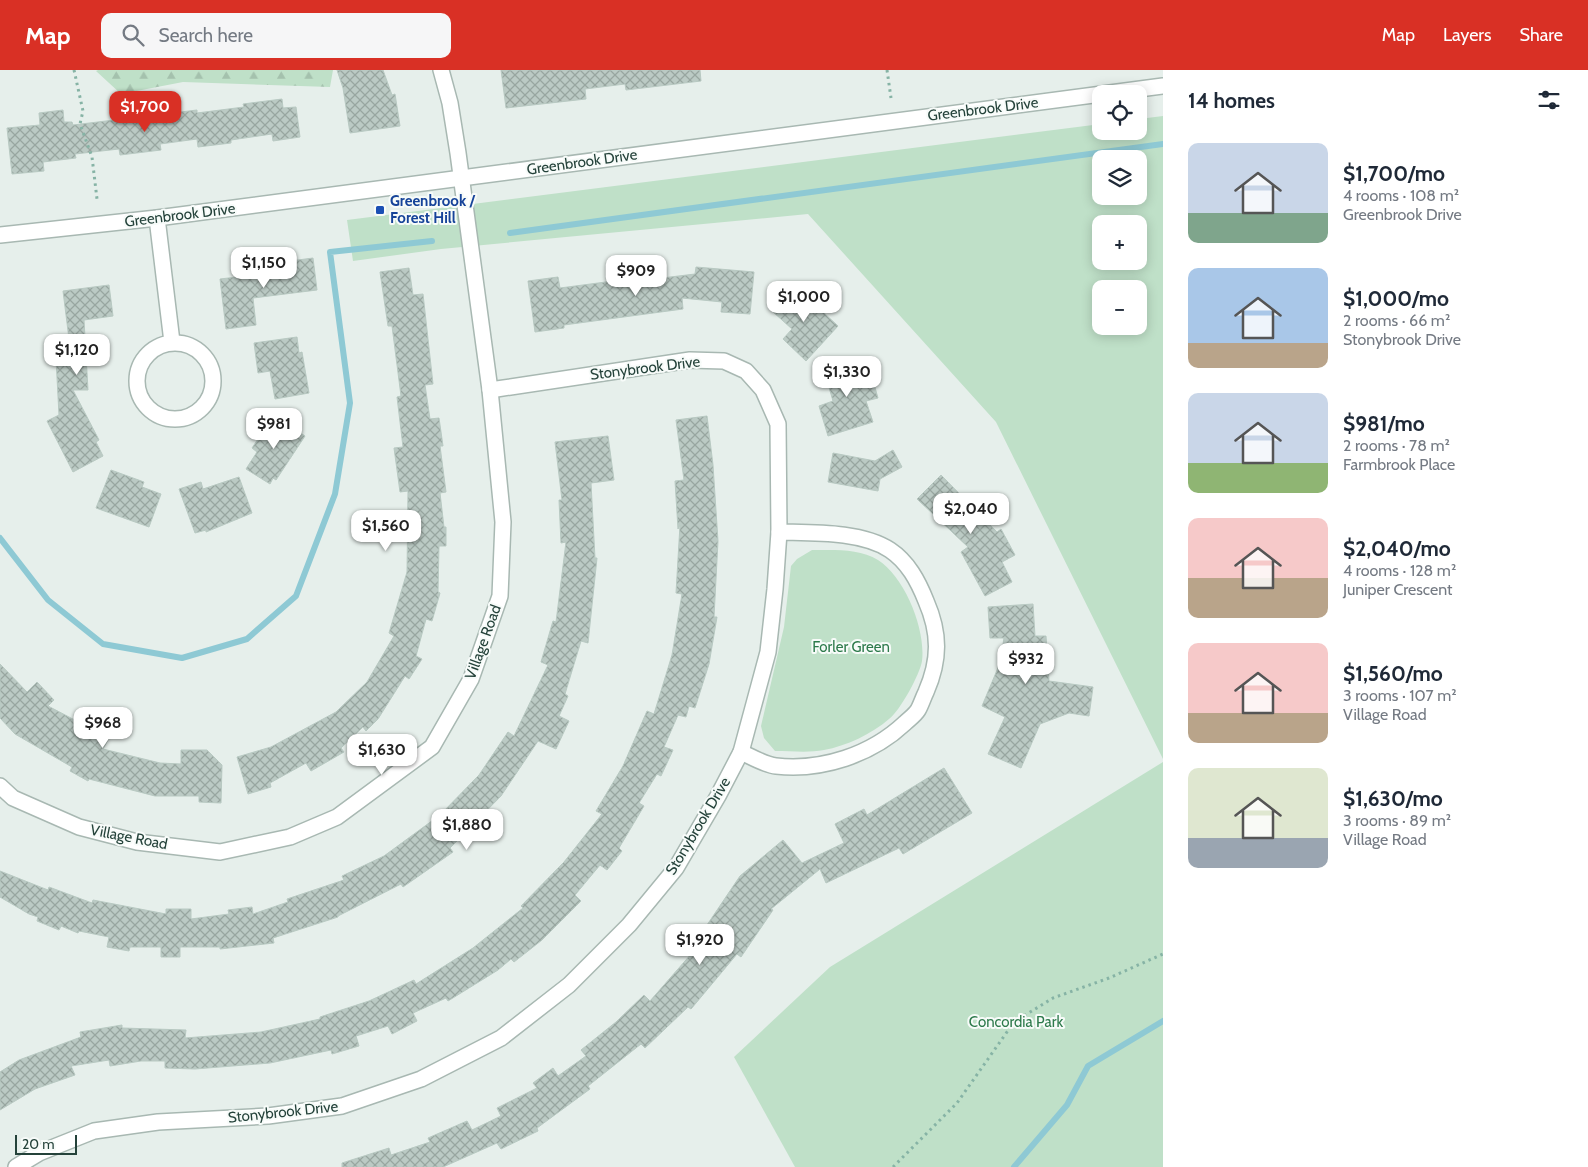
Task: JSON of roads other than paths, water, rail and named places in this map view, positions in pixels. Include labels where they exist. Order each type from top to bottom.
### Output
[{"type":"street","name":"Village Road","points":[[0,786],[13,798],[79,827],[138,842],[220,852],[290,837],[337,817],[432,747],[471,679],[500,596],[503,522],[490,390],[450,103],[442,70]]},
{"type":"street","name":"Greenbrook Drive","points":[[0,235],[157,218],[1163,86]]},
{"type":"street","points":[[157,218],[172,342]]},
{"type":"street","points":[[172,342],[189,345],[200,352],[209,362],[213,375],[212,389],[207,401],[199,410],[177,419],[154,413],[144,404],[138,392],[136,379],[140,366],[147,354],[159,346],[172,342]]},
{"type":"street","name":"Stonybrook Drive","points":[[16,1167],[39,1153],[94,1130],[158,1122],[268,1116],[342,1106],[421,1079],[501,1038],[570,985],[629,926],[676,868],[741,752],[768,652],[779,532],[778,424],[763,390],[746,371],[724,361],[690,360],[490,390]]},
{"type":"street","points":[[741,752],[774,766],[802,767],[834,762],[868,749],[891,736],[918,710],[931,680],[936,658],[937,640],[932,615],[921,588],[909,567],[889,550],[865,540],[832,534],[779,532]]},
{"type":"waterway","points":[[510,233],[1163,144]]},
{"type":"waterway","points":[[0,538],[48,600],[103,644],[182,658],[247,639],[296,596],[335,494],[350,403],[330,252],[432,241]]},
{"type":"waterway","points":[[1014,1167],[1067,1105],[1088,1066],[1163,1021]]},
{"type":"place","name":"Greenbrook / Forest Hill","points":[[380,210]]},
{"type":"park label","name":"Forler Green","points":[[851,647]]},
{"type":"park label","name":"Concordia Park","points":[[1016,1022]]}]
